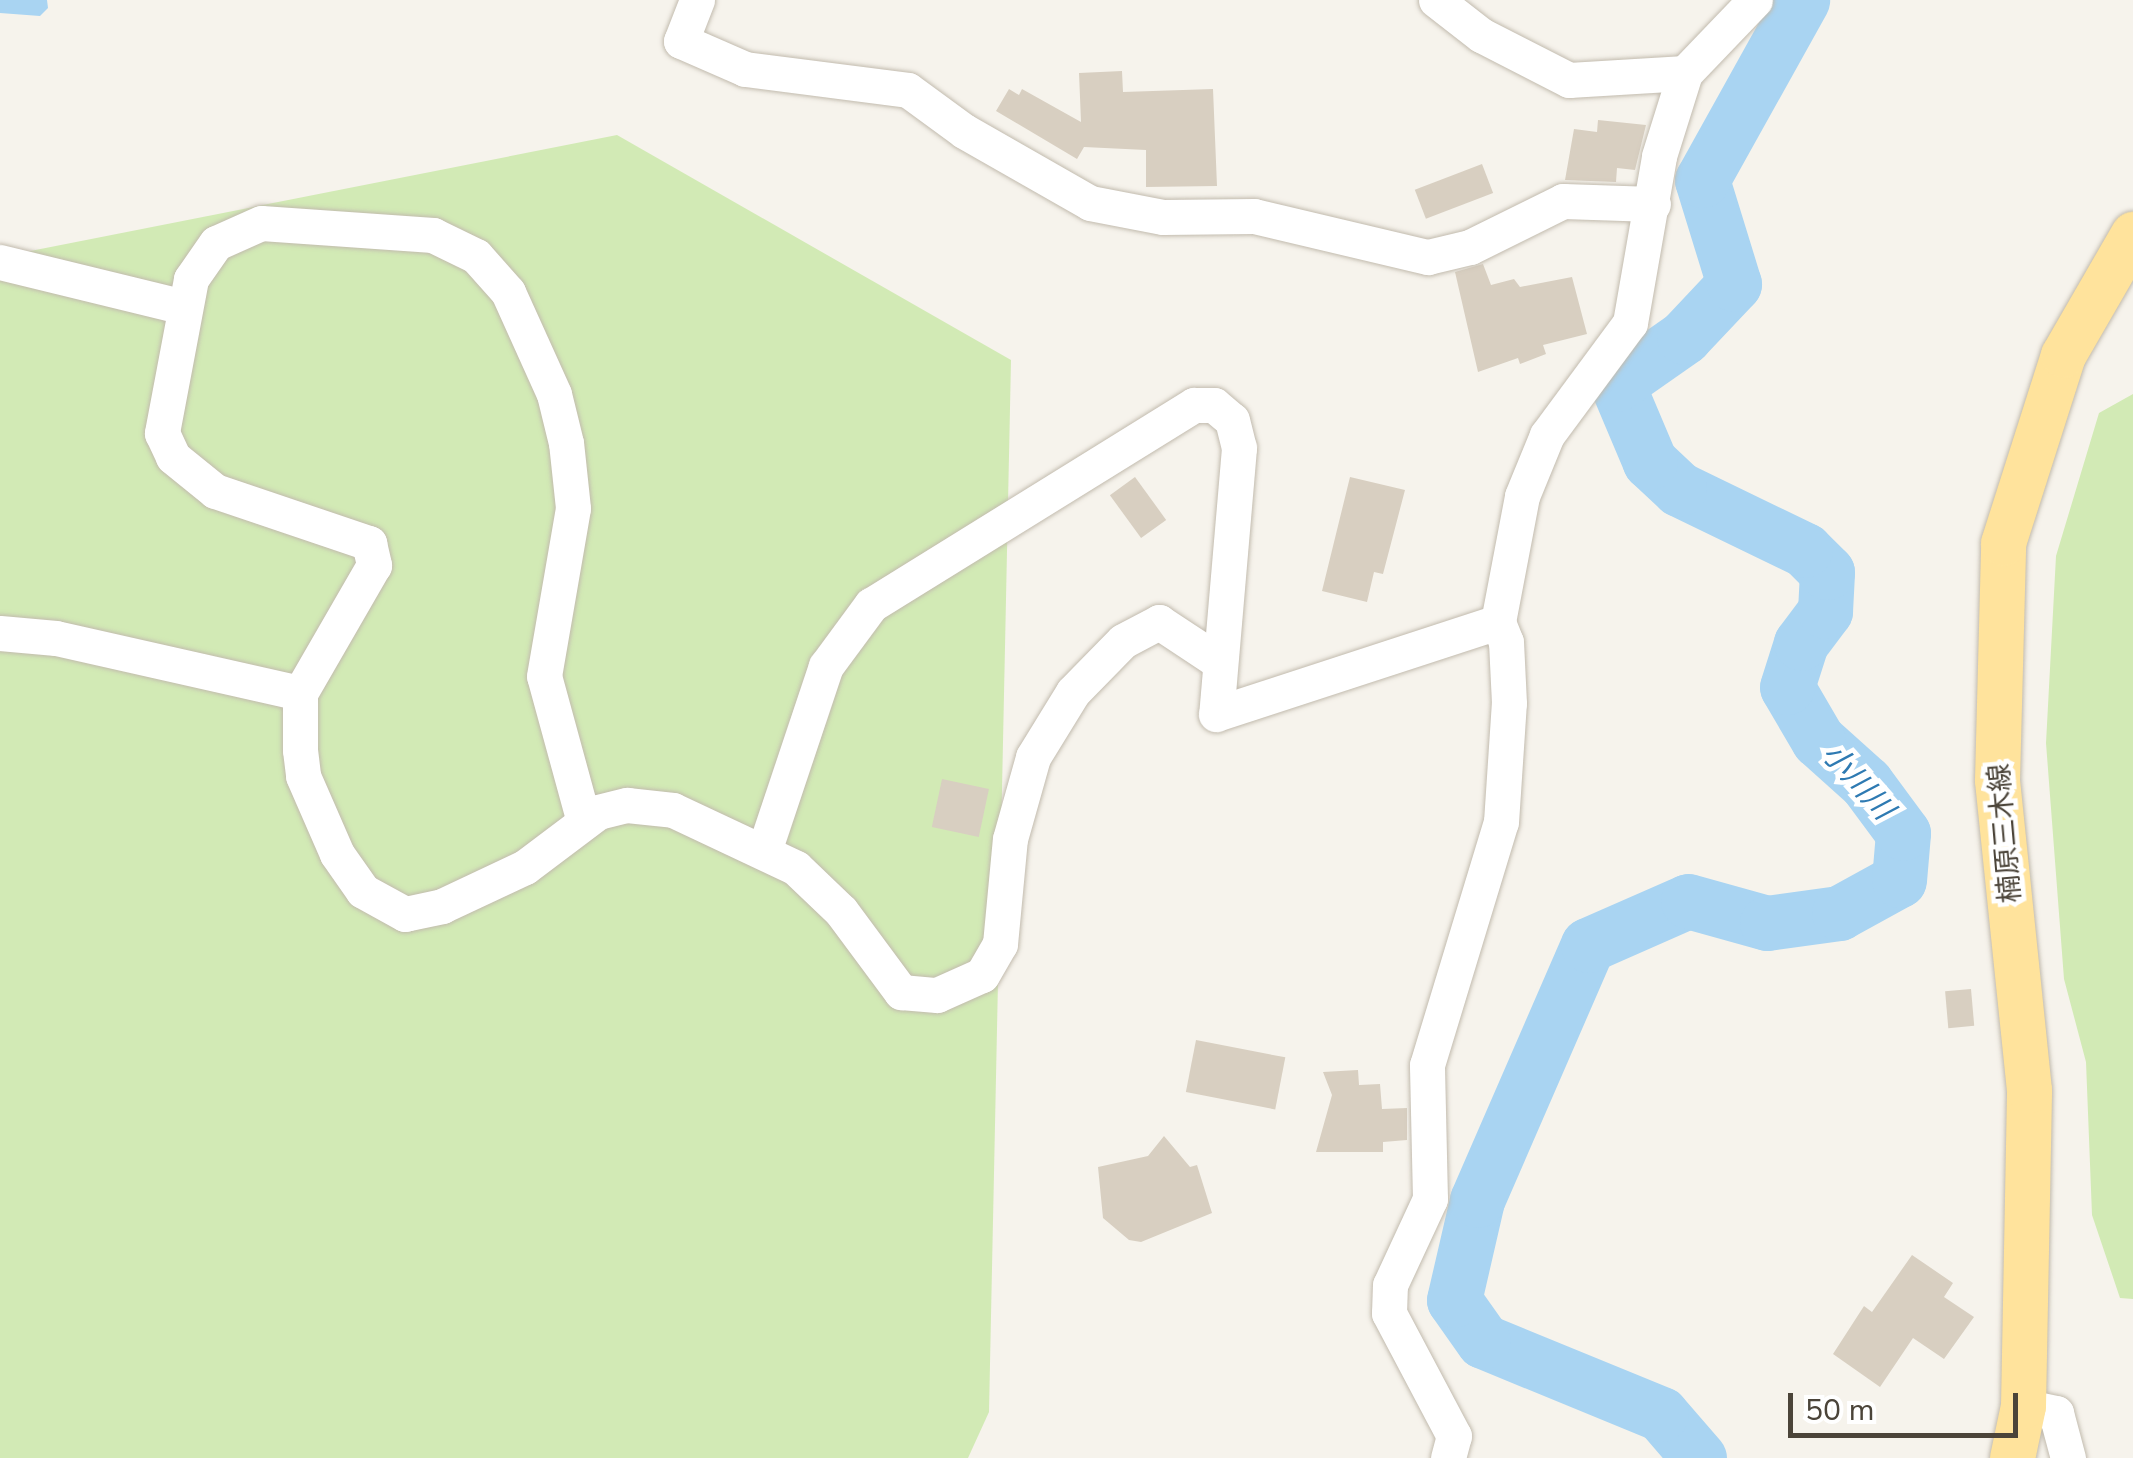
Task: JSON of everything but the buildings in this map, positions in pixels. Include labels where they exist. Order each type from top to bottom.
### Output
[{"type":"main road","name":"楠原三木線","points":[[2012,1458],[2023,1406],[2029,1090],[1997,780],[2003,544],[2062,355],[2133,234]]},
{"type":"street","points":[[696,0],[682,41],[745,69],[908,90],[964,132],[1090,203],[1163,217],[1254,216],[1428,257],[1470,246],[1563,201],[1652,204]]},
{"type":"street","points":[[1436,0],[1481,35],[1568,80],[1686,72]]},
{"type":"street","points":[[1448,1458],[1454,1436],[1389,1313],[1390,1285],[1430,1199],[1427,1065],[1501,822],[1509,702],[1506,642],[1498,622],[1522,496],[1547,434],[1630,323],[1659,156],[1686,72],[1755,0]]},
{"type":"street","points":[[584,822],[544,676],[573,508],[566,443],[554,394],[508,292],[476,256],[432,235],[261,223],[216,243],[191,279],[164,401],[162,433],[173,457],[215,491],[369,543],[374,564],[300,693],[303,776],[337,854],[363,891],[405,914],[442,906],[525,866],[584,822],[627,805],[673,810],[796,868],[841,911],[901,992],[937,995],[982,975],[1000,944],[1010,840],[1033,756],[1073,692],[1123,641],[1159,622],[1218,661]]},
{"type":"street","points":[[0,262],[185,307]]},
{"type":"street","points":[[764,852],[826,666],[871,605],[1194,405],[1214,405],[1232,420],[1239,448],[1216,714],[1498,622]]},
{"type":"street","points":[[0,632],[56,638],[300,693]]},
{"type":"street","points":[[2023,1406],[2056,1413],[2068,1458]]},
{"type":"green space","points":[[617,135],[1011,360],[989,1412],[968,1458],[0,1458],[0,257]]},
{"type":"green space","points":[[2133,394],[2133,1299],[2120,1298],[2092,1215],[2086,1062],[2064,979],[2046,743],[2056,556],[2099,413]]},
{"type":"water","points":[[0,0],[47,0],[48,8],[40,16],[0,13]]},
{"type":"waterway","name":"小川川","points":[[1699,1458],[1661,1414],[1483,1341],[1454,1300],[1477,1200],[1588,945],[1688,901],[1767,923],[1839,913],[1899,880],[1903,833],[1866,783],[1818,740],[1787,687],[1801,643],[1825,611],[1827,572],[1805,550],[1679,489],[1650,462],[1617,384],[1684,337],[1734,284],[1702,180],[1802,0]]}]
